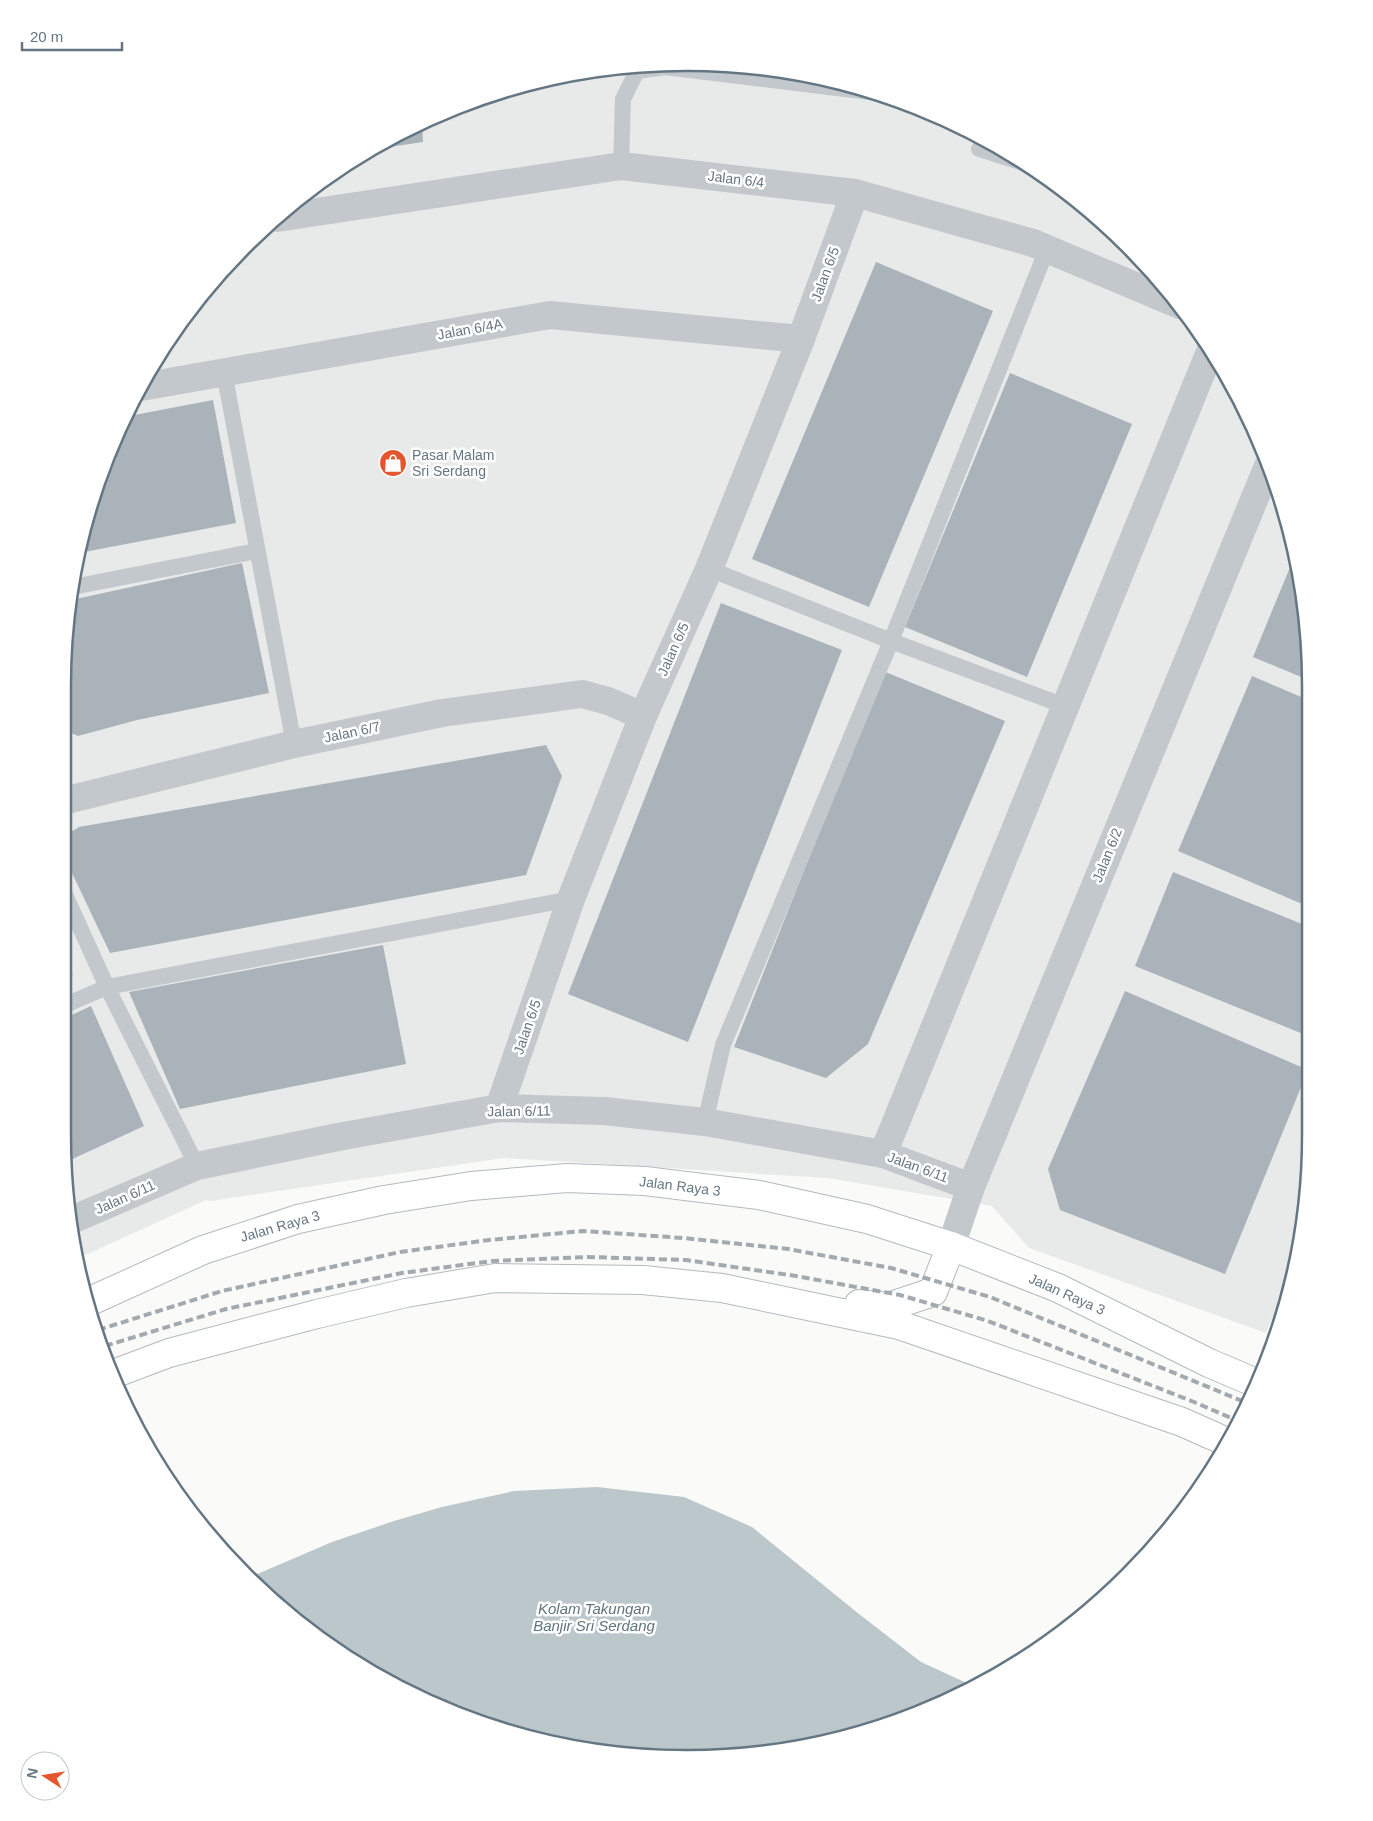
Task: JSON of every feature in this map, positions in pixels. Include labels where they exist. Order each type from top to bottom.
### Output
[{"type":"street","name":"Jalan 6/4","points":[[291,216],[621,166],[855,193],[1033,243],[1163,298]]},
{"type":"street","name":"Jalan 6/5","points":[[499,1108],[571,899],[643,716],[709,570],[801,340],[855,193]]},
{"type":"street","name":"Jalan 6/4A","points":[[151,384],[550,314],[801,340]]},
{"type":"street","points":[[883,1154],[1207,359]]},
{"type":"street","name":"Jalan 6/2","points":[[950,1246],[970,1187],[1264,476]]},
{"type":"street","name":"Jalan 6/7","points":[[71,799],[294,744],[442,713],[582,694],[608,701],[643,716]]},
{"type":"street","name":"Jalan 6/11","points":[[77,1218],[196,1166],[338,1136],[499,1108],[604,1111],[705,1122],[883,1154],[970,1187]]},
{"type":"street","name":"Jalan Raya 3","points":[[94,1299],[203,1250],[298,1218],[384,1200],[471,1186],[568,1178],[645,1181],[760,1195],[867,1219],[950,1246],[1058,1288],[1209,1363],[1250,1381]]},
{"type":"street","points":[[119,1372],[169,1352],[317,1314],[406,1293],[495,1278],[643,1280],[888,1307],[933,1292],[950,1246]]},
{"type":"street","points":[[722,1288],[899,1325],[1182,1422],[1221,1439]]},
{"type":"lane","points":[[706,72],[819,86]]},
{"type":"lane","points":[[621,166],[623,99],[636,74]]},
{"type":"lane","points":[[978,149],[994,154]]},
{"type":"lane","points":[[705,1122],[723,1045],[891,641],[1047,249]]},
{"type":"lane","points":[[224,372],[256,551],[294,744]]},
{"type":"lane","points":[[80,587],[256,551]]},
{"type":"lane","points":[[709,570],[1065,706]]},
{"type":"lane","points":[[71,1003],[107,987],[571,899]]},
{"type":"lane","points":[[71,908],[107,987],[196,1166]]},
{"type":"shaded area","points":[[686,71],[727,73],[807,83],[846,92],[922,118],[959,135],[1028,175],[1061,198],[1122,251],[1175,312],[1219,379],[1238,414],[1255,451],[1281,527],[1290,566],[1296,606],[1302,686],[1302,1134],[1300,1175],[1290,1255],[1281,1294],[1266,1333],[1029,1248],[992,1206],[828,1178],[504,1158],[210,1201],[206,1200],[83,1256],[77,1215],[71,1134],[71,686],[77,606],[83,566],[92,527],[118,451],[135,414],[175,345],[198,312],[251,251],[312,198],[345,175],[414,135],[451,118],[527,92],[566,83],[646,73]]},
{"type":"water","name":"Kolam Takungan Banjir Sri Serdang","points":[[597,1487],[684,1497],[752,1527],[921,1662],[966,1682],[922,1703],[846,1729],[807,1738],[767,1744],[686,1750],[606,1744],[566,1738],[527,1729],[489,1717],[451,1703],[414,1686],[345,1646],[312,1623],[256,1575],[332,1542],[394,1521],[442,1507],[514,1491]]},
{"type":"building","points":[[422,131],[423,142],[393,146]]},
{"type":"building","points":[[876,262],[993,311],[869,607],[752,559]]},
{"type":"building","points":[[1010,373],[1132,424],[1027,677],[905,627]]},
{"type":"building","points":[[213,400],[236,523],[86,552],[104,489],[118,451],[135,415]]},
{"type":"building","points":[[242,563],[269,693],[137,720],[78,736],[71,733],[73,646],[78,598]]},
{"type":"building","points":[[1290,567],[1296,606],[1302,677],[1253,657]]},
{"type":"building","points":[[721,603],[842,650],[688,1042],[568,994]]},
{"type":"building","points":[[883,671],[1005,721],[868,1044],[826,1078],[734,1047]]},
{"type":"building","points":[[1252,676],[1302,697],[1302,904],[1178,851]]},
{"type":"building","points":[[546,745],[562,776],[526,875],[110,953],[71,871],[71,832],[79,827]]},
{"type":"building","points":[[1173,872],[1302,924],[1302,1034],[1135,966]]},
{"type":"building","points":[[383,945],[406,1064],[180,1109],[129,992]]},
{"type":"building","points":[[1125,991],[1302,1067],[1302,1085],[1225,1274],[1060,1210],[1048,1169]]},
{"type":"building","points":[[91,1006],[144,1126],[72,1159],[71,1134],[71,1015]]},
{"type":"railway","points":[[103,1328],[222,1291],[400,1252],[489,1240],[583,1231],[683,1238],[788,1249],[891,1268],[990,1297],[1241,1401]]},
{"type":"railway","points":[[109,1345],[226,1309],[402,1273],[492,1261],[587,1257],[686,1260],[796,1276],[900,1295],[988,1321],[1232,1418]]},
{"type":"place","name":"Pasar Malam Sri Serdang","points":[[393,463]]}]
